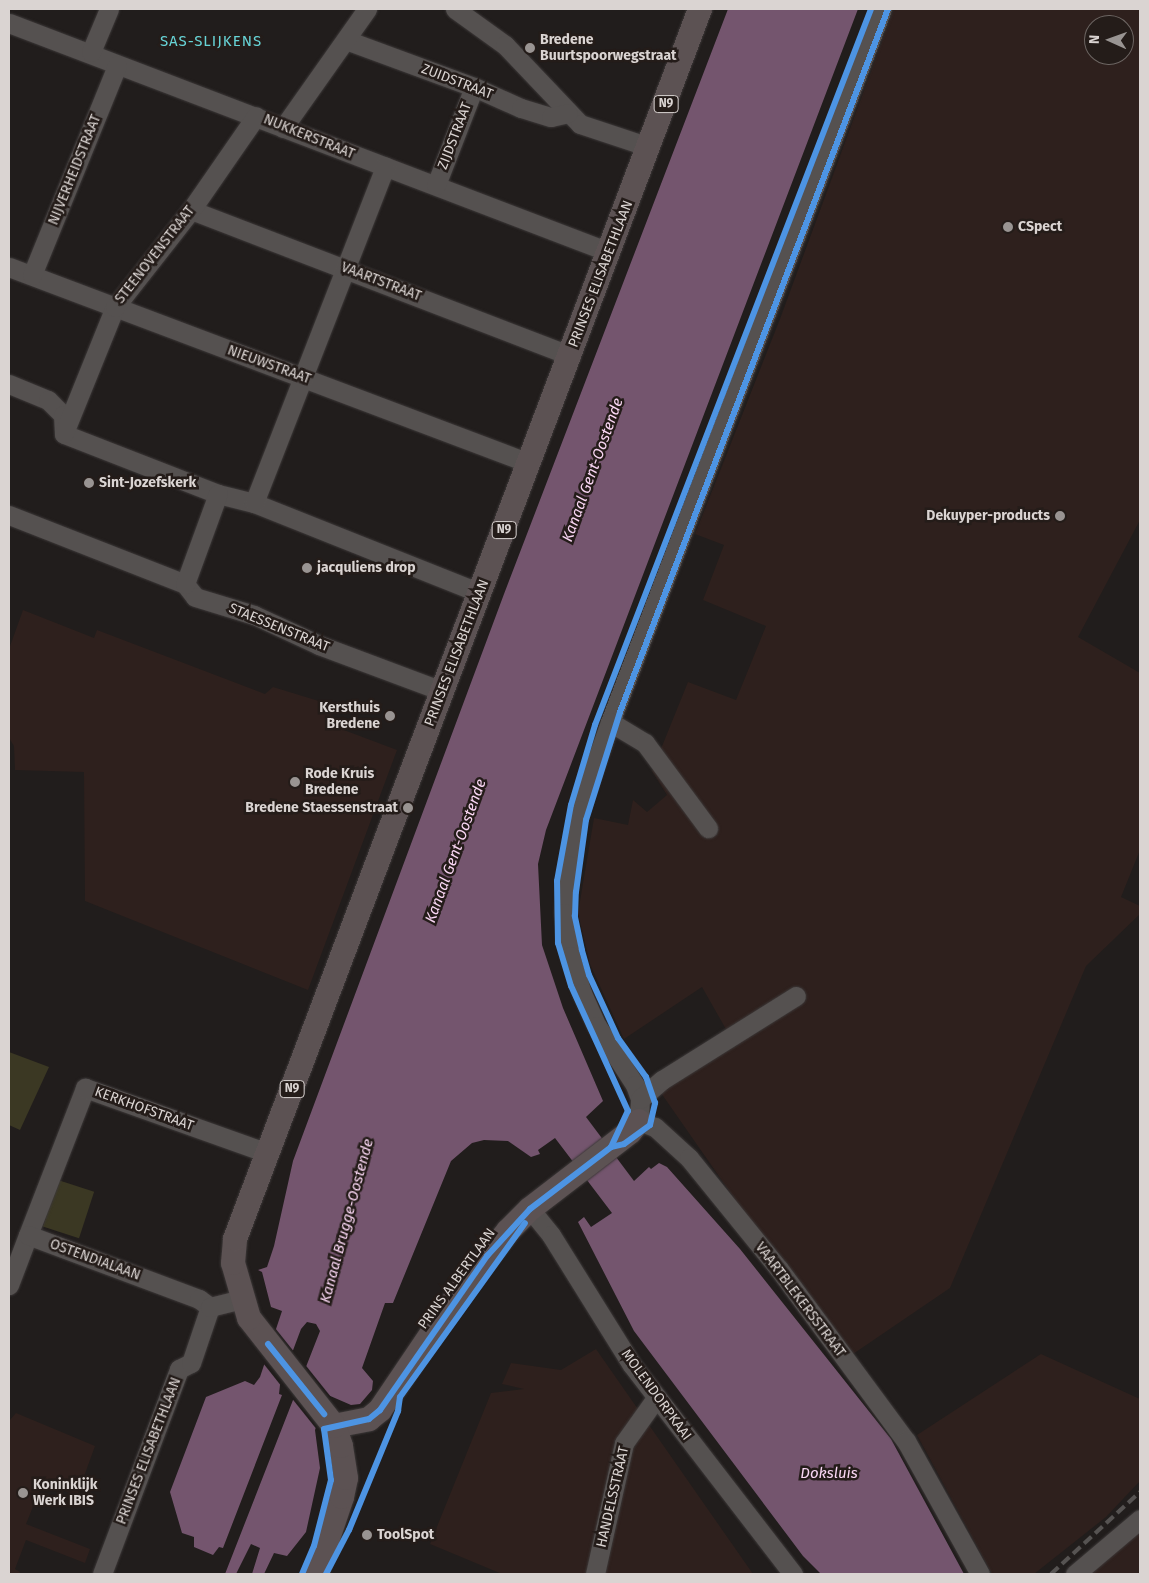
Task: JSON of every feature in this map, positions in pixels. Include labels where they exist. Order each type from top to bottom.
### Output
[{"type":"main road","name":"PRINSES ELISABETHLAAN","points":[[329,1420],[249,1318],[242,1299],[232,1254],[268,1153],[442,691],[650,148],[700,9]]},
{"type":"main road","name":"PRINS ALBERTLAAN","points":[[329,1420],[369,1419],[380,1410],[459,1292],[538,1202],[611,1147],[640,1110]]},
{"type":"main road","name":"N9","points":[[316,1574],[338,1515],[346,1478],[342,1446],[329,1420]]},
{"type":"street","points":[[91,52],[108,9]]},
{"type":"street","points":[[283,128],[368,9]]},
{"type":"street","points":[[455,9],[505,45],[580,124],[650,148]]},
{"type":"street","points":[[796,996],[662,1080],[640,1110],[582,993],[570,956],[564,913],[568,864],[579,810],[610,722],[882,9]]},
{"type":"street","name":"NUKKERSTRAAT","points":[[10,27],[91,52],[117,66],[256,116],[609,252]]},
{"type":"street","name":"ZUIDSTRAAT","points":[[346,40],[474,87],[551,118],[568,113]]},
{"type":"street","name":"NIJVERHEIDSTRAAT","points":[[32,275],[117,66]]},
{"type":"street","name":"ZIJDSTRAAT","points":[[436,185],[474,87]]},
{"type":"street","name":"STEENOVENSTRAAT","points":[[64,434],[115,307],[191,210],[256,116]]},
{"type":"street","points":[[254,503],[385,166]]},
{"type":"street","name":"VAARTSTRAAT","points":[[191,210],[571,356]]},
{"type":"street","name":"NIEUWSTRAAT","points":[[9,267],[530,463]]},
{"type":"street","points":[[9,384],[48,400],[63,415],[64,434],[218,494],[254,503],[480,593]]},
{"type":"street","points":[[185,584],[218,494]]},
{"type":"street","name":"STAESSENSTRAAT","points":[[9,515],[185,584],[195,597],[254,615],[319,645],[442,691]]},
{"type":"street","points":[[610,722],[645,743],[708,828]]},
{"type":"street","name":"KERKHOFSTRAAT","points":[[28,1236],[85,1088],[268,1153]]},
{"type":"street","name":"VAARTBLEKERSSTRAAT","points":[[640,1110],[655,1127],[689,1158],[778,1269],[906,1441],[980,1574]]},
{"type":"street","name":"MOLENDORPKAAI","points":[[538,1202],[551,1235],[632,1365],[793,1574]]},
{"type":"street","points":[[9,1285],[28,1236]]},
{"type":"street","name":"OSTENDIALAAN","points":[[28,1236],[199,1299],[210,1308]]},
{"type":"street","points":[[210,1308],[242,1299]]},
{"type":"street","name":"PRINSES ELISABETHLAAN","points":[[102,1574],[179,1369],[191,1362],[210,1308]]},
{"type":"street","name":"HANDELSSTRAAT","points":[[595,1574],[624,1444],[656,1398]]},
{"type":"street","points":[[1075,1574],[1140,1519]]},
{"type":"shaded area","points":[[894,9],[1140,9],[1140,520],[1078,637],[1140,673],[1140,850],[1121,897],[1140,906],[1140,914],[1086,966],[950,1288],[853,1354],[748,1218],[652,1080],[727,1031],[702,987],[624,1039],[590,964],[578,913],[594,818],[628,825],[633,800],[647,812],[667,795],[652,771],[688,682],[736,700],[766,626],[703,600],[724,545],[695,534],[780,319]]},
{"type":"shaded area","points":[[23,610],[94,638],[97,630],[265,694],[273,687],[322,702],[334,707],[328,724],[397,750],[308,990],[85,901],[84,772],[15,770],[14,746],[9,738],[9,649]]},
{"type":"shaded area","points":[[9,1052],[49,1067],[20,1130],[9,1125]]},
{"type":"shaded area","points":[[58,1180],[94,1192],[79,1238],[43,1227]]},
{"type":"shaded area","points":[[596,1349],[753,1574],[502,1574],[430,1544],[491,1393],[524,1389],[502,1384],[511,1363],[561,1370]]},
{"type":"shaded area","points":[[1041,1354],[1140,1399],[1140,1481],[1106,1517],[1034,1574],[992,1574],[917,1435]]},
{"type":"shaded area","name":"Koninklijk Werk IBIS","points":[[16,1413],[95,1446],[77,1496],[43,1482],[26,1524],[90,1549],[85,1563],[26,1540],[15,1569],[20,1572],[19,1574],[9,1574],[9,1421]]},
{"type":"shaded area","points":[[1140,1526],[1140,1574],[1082,1574]]},
{"type":"water","points":[[728,9],[858,9],[546,830],[538,864],[542,945],[563,1008],[603,1101],[586,1117],[634,1181],[649,1167],[651,1169],[659,1163],[667,1167],[740,1249],[891,1439],[964,1574],[821,1574],[803,1556],[634,1331],[578,1222],[584,1217],[591,1227],[612,1213],[555,1138],[538,1150],[540,1154],[531,1157],[508,1141],[484,1140],[472,1143],[451,1161],[393,1303],[385,1303],[362,1368],[373,1381],[372,1390],[360,1404],[351,1405],[328,1395],[315,1430],[320,1468],[306,1532],[287,1556],[274,1553],[264,1574],[252,1574],[260,1548],[251,1544],[236,1574],[225,1574],[320,1331],[316,1324],[307,1322],[301,1329],[280,1385],[279,1394],[282,1395],[223,1548],[219,1547],[213,1555],[194,1547],[194,1537],[182,1533],[170,1492],[206,1397],[245,1381],[254,1385],[260,1377],[282,1311],[271,1307],[262,1272],[258,1270],[267,1267],[274,1246],[293,1161],[504,594]]},
{"type":"pier","points":[[275,1328],[295,1353],[282,1387],[263,1363]]},
{"type":"pier","points":[[303,1362],[331,1397],[318,1431],[290,1396]]},
{"type":"railway","points":[[1051,1574],[1140,1492]]},
{"type":"cycle path","points":[[302,1574],[314,1546],[331,1480],[324,1429],[369,1419],[380,1410],[487,1256],[530,1209],[611,1147],[628,1111],[571,986],[558,943],[557,881],[571,805],[595,725],[871,9]]},
{"type":"cycle path","points":[[611,1147],[624,1144],[650,1125],[655,1103],[646,1077],[618,1038],[589,975],[582,950],[575,916],[576,892],[586,820],[620,712],[888,9]]},
{"type":"cycle path","points":[[326,1574],[349,1530],[398,1411],[400,1397],[525,1223]]},
{"type":"cycle path","points":[[268,1344],[324,1414]]},
{"type":"place","name":"Bredene Buurtspoorwegstraat","points":[[530,48]]},
{"type":"place","name":"CSpect","points":[[1008,227]]},
{"type":"place","name":"Sint-Jozefskerk","points":[[89,483]]},
{"type":"place","name":"Dekuyper-products","points":[[1060,516]]},
{"type":"place","name":"jacquliens drop","points":[[307,568]]},
{"type":"place","name":"Kersthuis Bredene","points":[[390,716]]},
{"type":"place","name":"Rode Kruis Bredene","points":[[295,782]]},
{"type":"place","name":"Bredene Staessenstraat","points":[[408,808]]},
{"type":"place","name":"Koninklijk Werk IBIS","points":[[23,1493]]},
{"type":"place","name":"ToolSpot","points":[[367,1535]]},
{"type":"district","name":"SAS-SLIJKENS","points":[[211,42]]},
{"type":"water label","name":"Kanaal Gent-Oostende","points":[[593,470]]},
{"type":"water label","name":"Kanaal Gent-Oostende","points":[[456,851]]},
{"type":"water label","name":"Kanaal Brugge-Oostende","points":[[347,1221]]},
{"type":"water label","name":"Doksluis","points":[[829,1474]]}]
